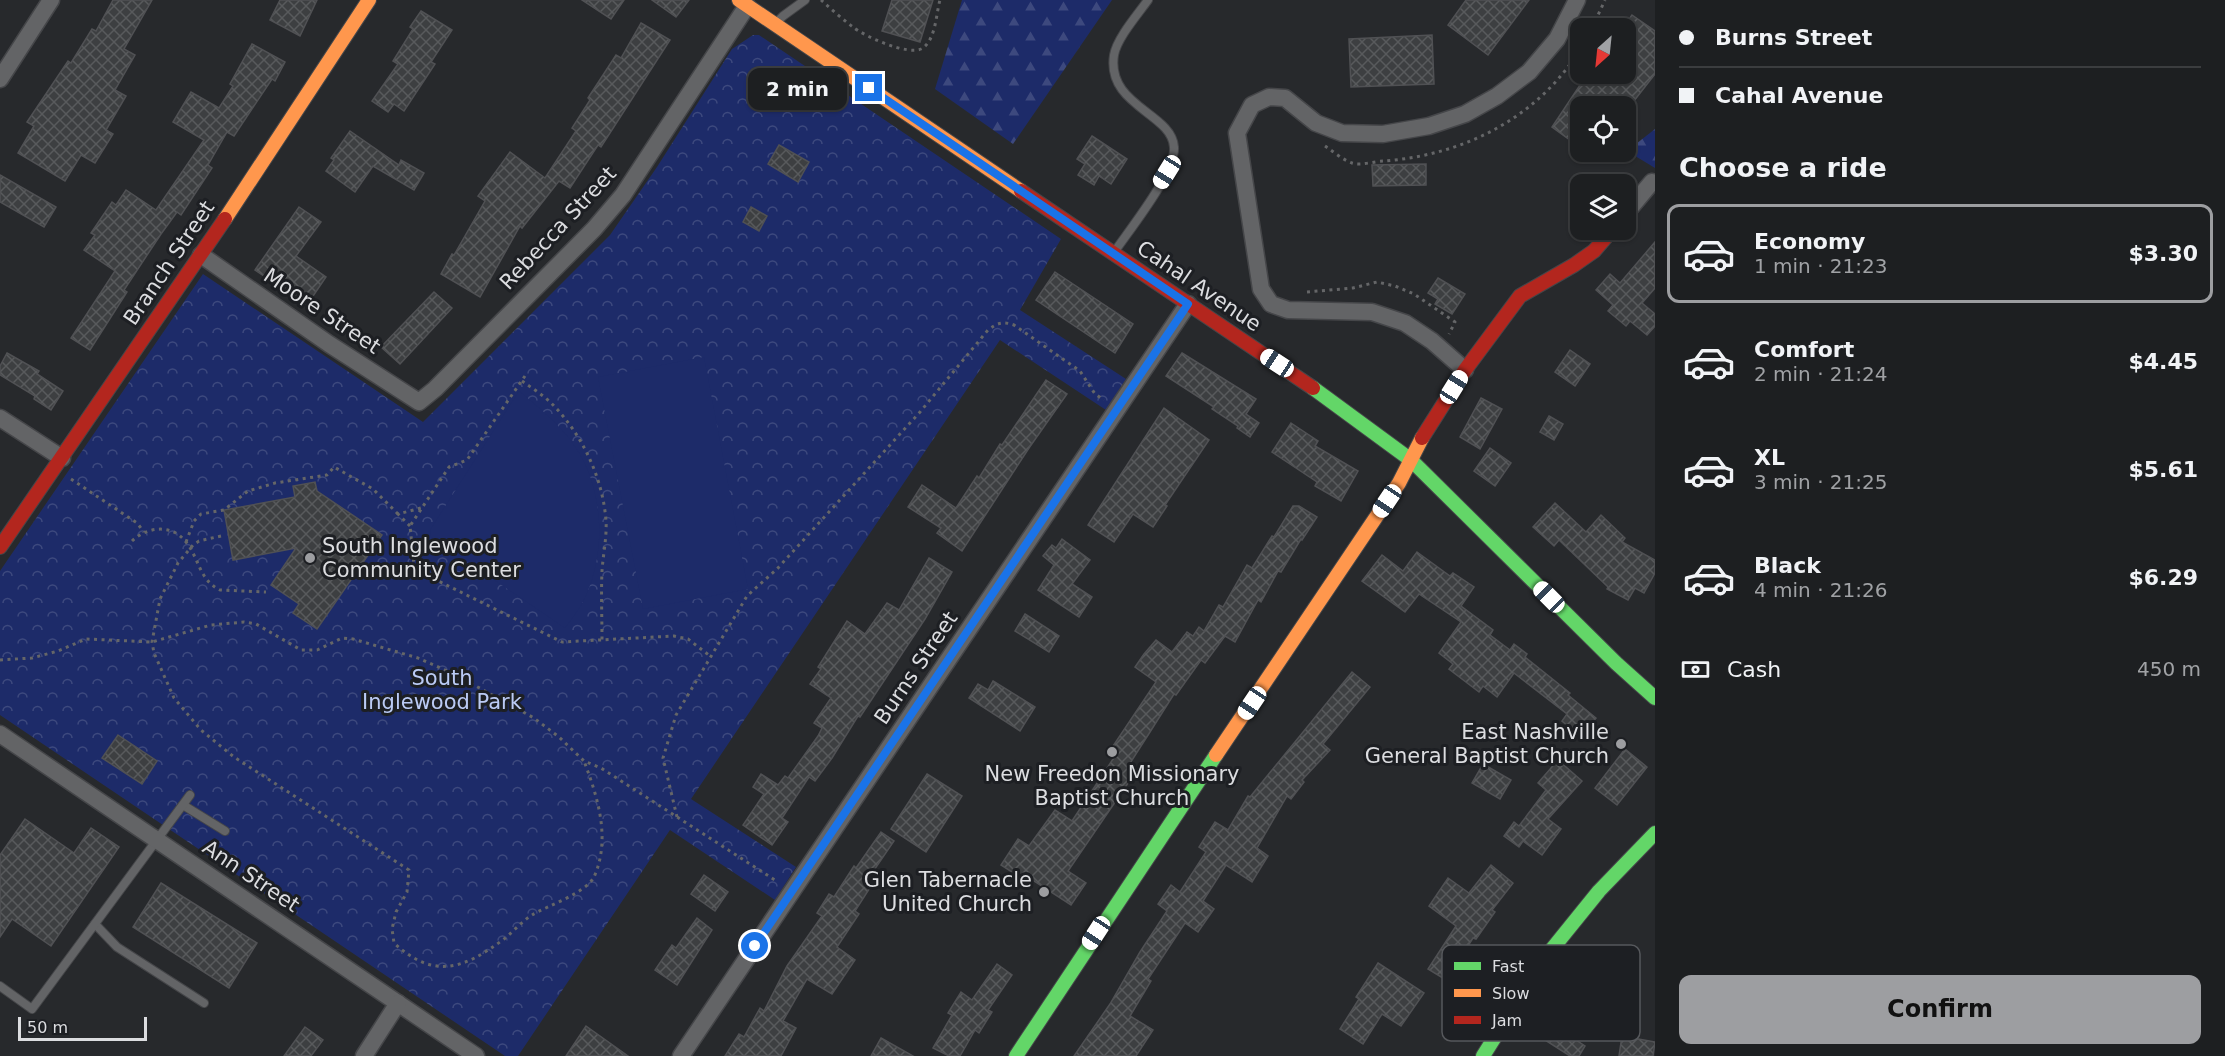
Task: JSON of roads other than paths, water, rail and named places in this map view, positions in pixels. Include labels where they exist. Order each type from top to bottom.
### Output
[{"type":"street","points":[[0,79],[51,0]]},
{"type":"street","name":"Branch Street","points":[[0,547],[63,466],[369,0]]},
{"type":"street","points":[[1465,370],[1432,341],[1405,323],[1372,312],[1288,310],[1271,304],[1261,289],[1237,133],[1252,105],[1269,97],[1285,98],[1316,123],[1342,133],[1383,134],[1429,126],[1465,114],[1497,96],[1529,72],[1557,39],[1577,0]]},
{"type":"street","name":"Cahal Avenue","points":[[743,3],[1312,387],[1411,460],[1608,655],[1655,698]]},
{"type":"street","name":"Rebecca Street","points":[[419,402],[435,389],[594,229],[623,195],[743,3]]},
{"type":"street","points":[[1636,201],[1652,182]]},
{"type":"street","points":[[1016,1056],[1108,915],[1399,483],[1422,438],[1465,370],[1520,296],[1574,265],[1594,251],[1603,240]]},
{"type":"street","name":"Moore Street","points":[[201,255],[329,344],[419,402]]},
{"type":"street","name":"Burns Street","points":[[681,1056],[1188,304]]},
{"type":"street","points":[[0,418],[63,466]]},
{"type":"street","name":"Ann Street","points":[[0,734],[476,1056]]},
{"type":"street","points":[[1556,945],[1599,891],[1655,833]]},
{"type":"street","points":[[364,1056],[399,1003]]},
{"type":"street","points":[[1483,1056],[1493,1041]]},
{"type":"lane","points":[[775,24],[805,0]]},
{"type":"lane","points":[[1113,254],[1167,172],[1174,147],[1169,133],[1123,91],[1114,67],[1114,54],[1119,43],[1148,0]]},
{"type":"lane","points":[[0,986],[32,1010],[190,795]]},
{"type":"lane","points":[[183,805],[225,831]]},
{"type":"lane","points":[[95,924],[117,947],[204,1003]]},
{"type":"place","name":"South Inglewood Community Center","points":[[310,558]]},
{"type":"place","name":"East Nashville General Baptist Church","points":[[1621,744]]},
{"type":"place","name":"New Freedon Missionary Baptist Church","points":[[1112,752]]},
{"type":"place","name":"Glen Tabernacle United Church","points":[[1044,892]]},
{"type":"park label","name":"South Inglewood Park","points":[[442,690]]}]
